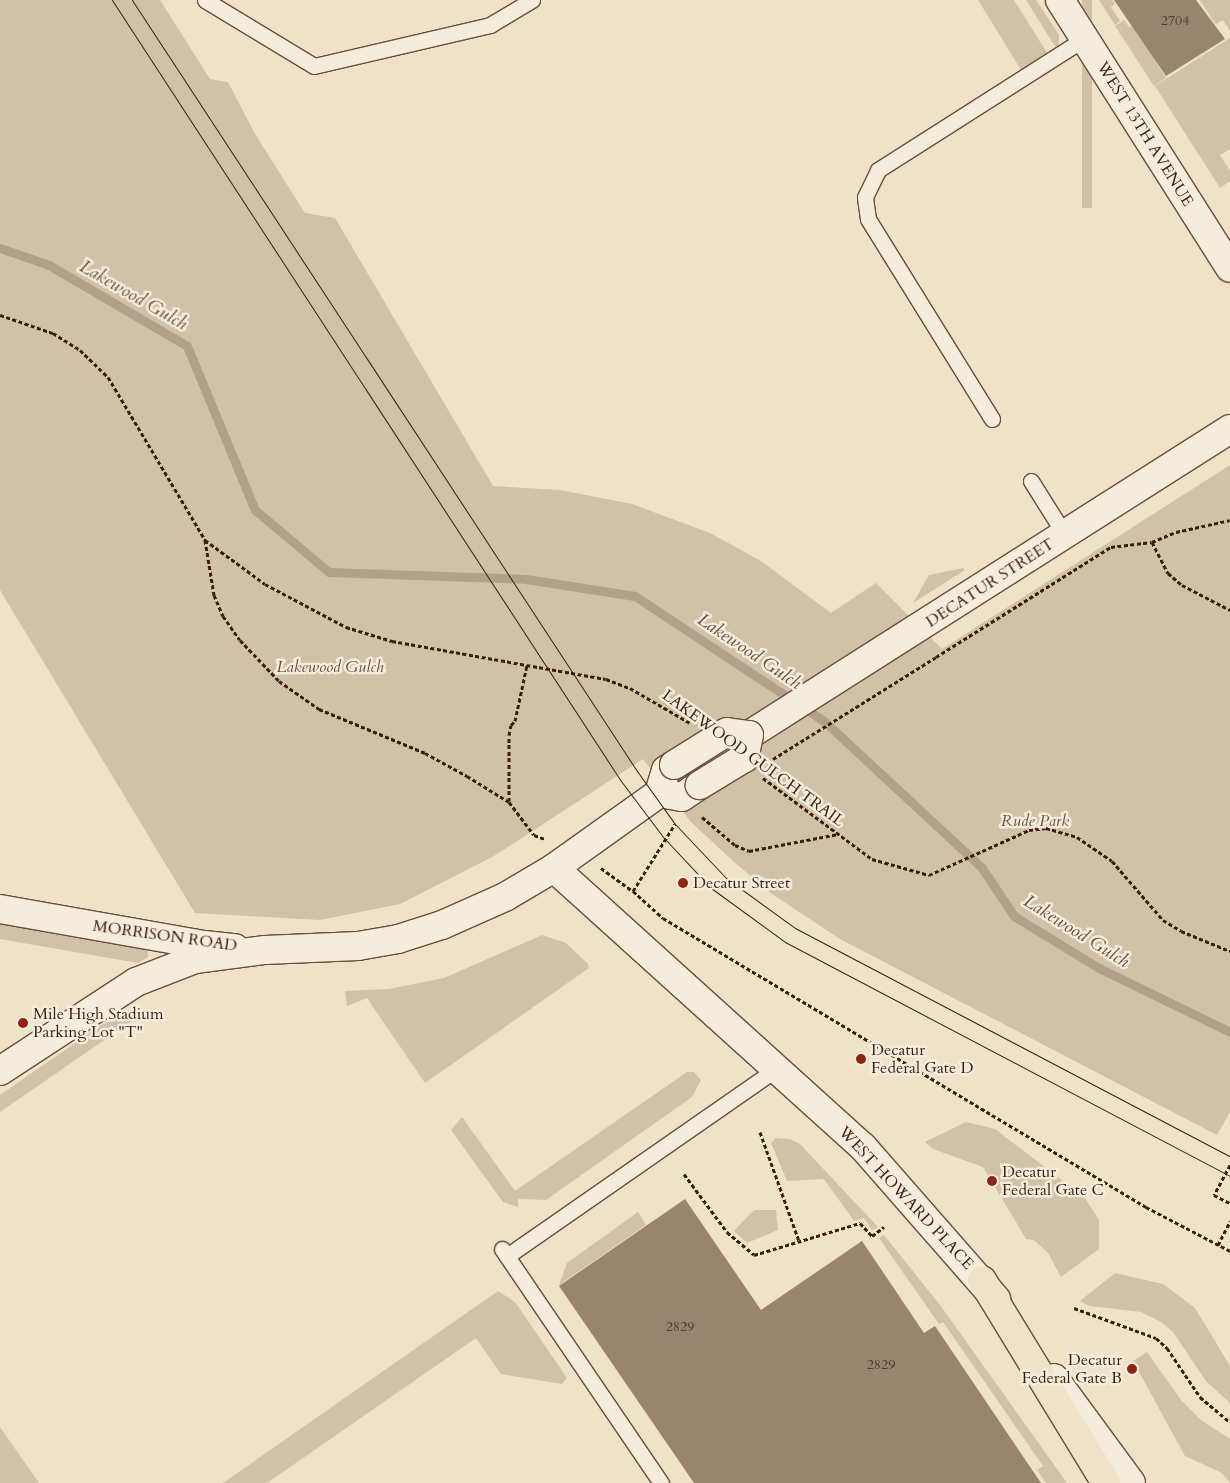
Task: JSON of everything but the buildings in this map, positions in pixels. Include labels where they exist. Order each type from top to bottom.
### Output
[{"type":"main road","points":[[982,1280],[1106,1483]]},
{"type":"street","name":"WEST 13TH AVENUE","points":[[1060,0],[1230,268]]},
{"type":"street","name":"DECATUR STREET","points":[[749,735],[909,635],[1230,429]]},
{"type":"street","points":[[554,868],[660,793],[666,770],[727,732],[749,735],[744,758],[682,797],[660,793]]},
{"type":"street","name":"MORRISON ROAD","points":[[0,909],[204,946],[265,950],[323,949],[398,939],[442,925],[505,897],[554,868]]},
{"type":"street","name":"WEST HOWARD PLACE","points":[[554,868],[863,1147],[982,1280],[1132,1483]]},
{"type":"street","points":[[0,1071],[68,1024],[146,976],[196,959],[265,950]]},
{"type":"lane","points":[[205,0],[314,66],[490,25],[532,0]]},
{"type":"lane","points":[[992,419],[868,219],[865,197],[878,170],[1084,39]]},
{"type":"lane","points":[[1031,481],[1065,535]]},
{"type":"lane","points":[[661,1483],[504,1252],[777,1068]]},
{"type":"path","name":"LAKEWOOD GULCH TRAIL","points":[[0,315],[53,333],[80,350],[108,377],[205,540],[214,595],[223,616],[240,640],[279,680],[319,710],[426,753],[509,802],[534,835]]},
{"type":"path","points":[[765,764],[1111,547],[1152,542],[1176,532],[1230,520]]},
{"type":"path","name":"LAKEWOOD GULCH TRAIL","points":[[205,540],[265,584],[346,627],[392,641],[606,679],[630,688],[697,729]]},
{"type":"path","points":[[1152,542],[1156,557],[1168,573],[1182,585],[1230,610]]},
{"type":"path","points":[[509,802],[509,736],[515,721],[527,665]]},
{"type":"path","name":"LAKEWOOD GULCH TRAIL","points":[[760,776],[872,859],[900,869],[929,875],[953,867],[992,846],[1029,830],[1046,828],[1077,837],[1112,861],[1162,920],[1181,931],[1230,951]]},
{"type":"path","points":[[696,816],[711,822],[735,845],[749,851],[838,834]]},
{"type":"path","points":[[633,891],[664,838],[682,819]]},
{"type":"path","points":[[578,850],[633,891],[663,918],[1137,1202],[1230,1251]]},
{"type":"path","points":[[760,1132],[799,1241]]},
{"type":"path","points":[[1230,1165],[1214,1195],[1230,1203]]},
{"type":"path","points":[[684,1174],[727,1232],[754,1255],[860,1223],[872,1236],[884,1227]]},
{"type":"path","points":[[1218,1245],[1230,1221]]},
{"type":"path","points":[[1074,1308],[1156,1338],[1167,1348],[1200,1397],[1230,1422]]},
{"type":"green space","name":"Lakewood Gulch","points":[[0,0],[160,0],[210,79],[228,82],[255,134],[305,213],[335,218],[493,486],[560,490],[632,504],[710,533],[761,561],[831,613],[876,583],[942,649],[1230,465],[1230,1112],[1217,1135],[840,939],[772,894],[734,862],[691,822],[643,759],[494,856],[400,904],[320,920],[195,913],[0,590]]},
{"type":"green space","points":[[978,0],[1014,0],[1049,56],[1023,73]]},
{"type":"green space","points":[[1026,0],[1036,0],[1059,35],[1058,51]]},
{"type":"green space","points":[[1082,0],[1092,0],[1092,208],[1082,208]]},
{"type":"green space","points":[[1099,0],[1112,0],[1115,4],[1111,7],[1120,21],[1115,25]]},
{"type":"green space","points":[[1200,0],[1230,0],[1230,31],[1223,20],[1216,24],[1213,21]]},
{"type":"green space","points":[[1124,20],[1129,27],[1138,21],[1139,34],[1166,78],[1154,86],[1115,26]]},
{"type":"green space","points":[[1230,38],[1230,149],[1220,155],[1230,171],[1230,181],[1220,188],[1155,86]]},
{"type":"green space","points":[[963,568],[965,570],[913,603],[929,575]]},
{"type":"green space","points":[[0,922],[141,946],[148,952],[148,957],[138,963],[0,939]]},
{"type":"green space","points":[[542,935],[566,943],[588,964],[589,968],[425,1083],[367,998],[347,1006],[345,991],[389,989],[444,978]]},
{"type":"green space","points":[[139,1011],[142,1014],[0,1112],[0,1095],[101,1025]]},
{"type":"green space","points":[[687,1072],[694,1072],[701,1080],[692,1097],[546,1200],[518,1199],[518,1207],[503,1202],[451,1130],[462,1117],[515,1191]]},
{"type":"green space","points":[[966,1122],[995,1129],[1085,1198],[1099,1220],[1099,1249],[1061,1277],[1048,1253],[1034,1240],[1026,1239],[983,1167],[933,1149],[925,1142]]},
{"type":"green space","points":[[776,1138],[790,1139],[800,1144],[878,1227],[872,1230],[864,1218],[854,1221],[824,1179],[787,1181],[771,1143]]},
{"type":"green space","points":[[754,1210],[776,1210],[778,1230],[747,1243],[734,1231]]},
{"type":"green space","points":[[638,1212],[646,1225],[559,1285],[567,1263]]},
{"type":"green space","points":[[884,1235],[940,1305],[1067,1483],[1046,1483],[1037,1470],[1043,1466],[943,1322],[939,1324],[879,1238]]},
{"type":"green space","points":[[1115,1273],[1163,1284],[1195,1308],[1230,1366],[1230,1403],[1206,1381],[1173,1332],[1161,1322],[1141,1312],[1090,1306],[1080,1301]]},
{"type":"green space","points":[[498,1291],[515,1302],[567,1378],[562,1384],[501,1374],[476,1338],[267,1483],[223,1483]]},
{"type":"green space","points":[[1147,1352],[1181,1400],[1201,1420],[1230,1439],[1230,1483],[1222,1473],[1185,1456],[1133,1361]]},
{"type":"green space","points":[[0,1427],[39,1483],[0,1483]]},
{"type":"waterway","name":"Lakewood Gulch","points":[[0,248],[49,265],[187,346],[255,510],[329,572],[526,579],[635,596],[824,721],[982,868],[1014,916],[1099,968],[1230,1032]]},
{"type":"tram line","points":[[112,0],[621,781],[664,838],[711,888],[785,942],[1230,1176]]},
{"type":"tram line","points":[[132,0],[637,771],[675,824],[726,878],[795,928],[1230,1156]]},
{"type":"place","name":"Decatur Street","points":[[683,883]]},
{"type":"place","name":"Mile High Stadium Parking Lot \"T\"","points":[[23,1023]]},
{"type":"place","name":"Decatur Federal Gate D","points":[[861,1059]]},
{"type":"place","name":"Decatur Federal Gate C","points":[[992,1181]]},
{"type":"place","name":"Decatur Federal Gate B","points":[[1132,1369]]},
{"type":"park label","name":"Rude Park","points":[[1035,821]]}]
